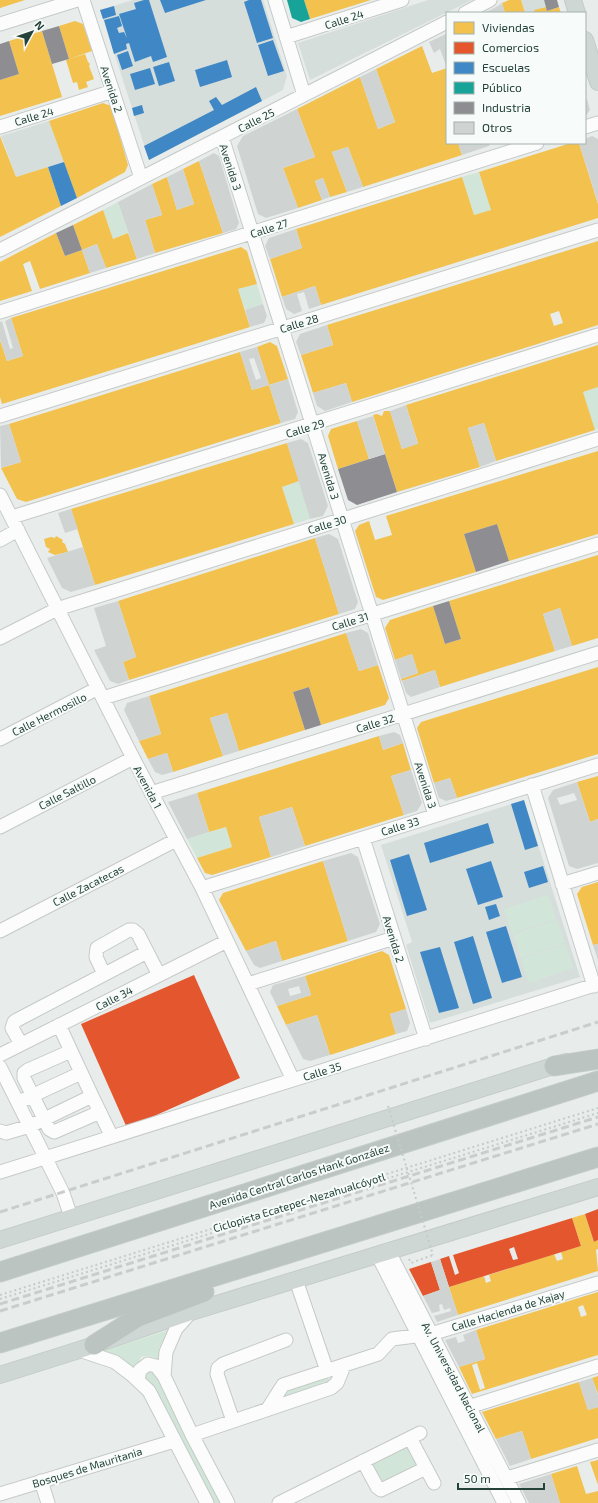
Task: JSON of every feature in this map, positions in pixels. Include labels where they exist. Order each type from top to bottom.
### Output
[{"type":"highway","points":[[554,1066],[598,1059]]},
{"type":"highway","name":"Avenida Central Carlos Hank González","points":[[0,1272],[598,1081]]},
{"type":"highway","points":[[0,1343],[598,1157]]},
{"type":"highway","points":[[87,1348],[138,1317],[219,1286],[234,1277],[246,1266]]},
{"type":"main road","points":[[573,0],[577,12]]},
{"type":"main road","points":[[586,43],[598,82]]},
{"type":"main road","points":[[0,1240],[598,1052]]},
{"type":"main road","points":[[0,1375],[87,1348],[191,1312],[598,1187]]},
{"type":"street","points":[[0,24],[77,0]]},
{"type":"street","name":"Avenida 2","points":[[83,0],[141,178]]},
{"type":"street","points":[[275,0],[304,95]]},
{"type":"street","name":"Calle 24","points":[[286,38],[402,0]]},
{"type":"street","points":[[467,12],[490,0]]},
{"type":"street","name":"Calle 25","points":[[0,250],[446,23]]},
{"type":"street","name":"Calle 24","points":[[0,127],[113,91]]},
{"type":"street","points":[[586,127],[598,123]]},
{"type":"street","name":"Avenida 3","points":[[222,137],[435,815]]},
{"type":"street","name":"Calle 27","points":[[0,312],[252,233],[503,148],[530,144]]},
{"type":"street","name":"Calle 28","points":[[0,416],[598,230]]},
{"type":"street","name":"Calle 29","points":[[12,517],[598,336]]},
{"type":"street","name":"Calle 30","points":[[0,638],[57,609],[598,439]]},
{"type":"street","name":"Avenida 1","points":[[0,495],[133,758],[202,888],[293,1080]]},
{"type":"street","points":[[0,540],[18,530]]},
{"type":"street","name":"Calle 31","points":[[100,693],[372,615],[598,544]]},
{"type":"street","name":"Calle 32","points":[[151,793],[598,653]]},
{"type":"street","name":"Calle Hermosillo","points":[[0,739],[100,693]]},
{"type":"street","name":"Calle Saltillo","points":[[0,826],[133,758]]},
{"type":"street","name":"Calle 33","points":[[202,888],[598,765]]},
{"type":"street","points":[[532,785],[562,884],[596,985]]},
{"type":"street","name":"Avenida 2","points":[[363,838],[426,1039]]},
{"type":"street","name":"Calle Zacatecas","points":[[0,931],[176,840]]},
{"type":"street","points":[[562,884],[598,873]]},
{"type":"street","points":[[104,974],[96,957],[95,950],[99,946],[126,931],[136,932],[159,975]]},
{"type":"street","points":[[248,984],[394,938]]},
{"type":"street","name":"Calle 34","points":[[0,1054],[227,941]]},
{"type":"street","points":[[21,1044],[12,1028],[14,1022],[147,952]]},
{"type":"street","name":"Calle 35","points":[[0,1172],[596,985]]},
{"type":"street","points":[[59,1025],[112,1137]]},
{"type":"street","points":[[71,1051],[25,1071],[24,1078],[49,1129],[54,1132],[100,1112]]},
{"type":"street","points":[[0,1067],[63,1193],[70,1217]]},
{"type":"street","points":[[18,1103],[81,1073]]},
{"type":"street","points":[[0,1131],[6,1134],[30,1126],[92,1096]]},
{"type":"street","name":"Av. Universidad Nacional","points":[[383,1252],[431,1334],[519,1503]]},
{"type":"street","name":"Av. Universidad Nacional","points":[[383,1252],[418,1334],[504,1503]]},
{"type":"street","points":[[296,1280],[327,1371]]},
{"type":"street","name":"Calle Hacienda de Xajay","points":[[267,1410],[283,1385],[378,1354],[392,1339],[418,1334],[431,1334],[598,1283]]},
{"type":"street","points":[[164,1376],[166,1352],[176,1329],[191,1312]]},
{"type":"street","points":[[233,1421],[217,1374],[218,1368],[223,1364],[286,1340]]},
{"type":"street","points":[[87,1348],[114,1362],[138,1380],[149,1391],[207,1503]]},
{"type":"street","points":[[138,1380],[140,1370],[148,1364],[156,1366],[164,1376],[192,1435],[228,1503]]},
{"type":"street","points":[[192,1435],[334,1387],[344,1366]]},
{"type":"street","points":[[457,1411],[598,1366]]},
{"type":"street","points":[[279,1503],[415,1435],[426,1468],[434,1483]]},
{"type":"street","name":"Bosques de Mauritania","points":[[0,1494],[174,1441]]},
{"type":"street","points":[[507,1478],[598,1450]]},
{"type":"street","points":[[363,1461],[377,1487],[382,1490],[426,1468]]},
{"type":"street","points":[[41,1481],[48,1503]]},
{"type":"path","points":[[388,1106],[433,1255],[411,1263]]},
{"type":"path","name":"Ciclopista Ecatepec-Nezahualcóyotl","points":[[0,1295],[598,1108]]},
{"type":"path","points":[[0,1299],[598,1114]]},
{"type":"shaded area","points":[[133,0],[263,0],[287,76],[283,90],[149,160],[100,10]]},
{"type":"shaded area","points":[[428,0],[472,0],[310,80],[298,43]]},
{"type":"shaded area","points":[[521,0],[544,0],[546,7],[535,10],[535,12],[525,12]]},
{"type":"shaded area","points":[[49,121],[64,162],[16,177],[1,136]]},
{"type":"shaded area","points":[[524,800],[580,977],[430,1023],[406,945],[412,942],[381,845]]},
{"type":"green space","points":[[479,172],[491,210],[474,215],[462,177]]},
{"type":"green space","points":[[118,202],[128,233],[113,239],[103,210]]},
{"type":"green space","points":[[257,284],[263,304],[245,310],[238,289]]},
{"type":"green space","points":[[598,387],[598,429],[595,430],[583,392]]},
{"type":"green space","points":[[299,481],[310,519],[294,524],[282,487]]},
{"type":"green space","points":[[226,827],[232,847],[197,858],[187,839]]},
{"type":"green space","points":[[548,895],[556,919],[512,933],[504,909]]},
{"type":"green space","points":[[557,920],[565,943],[521,958],[513,934]]},
{"type":"green space","points":[[565,944],[573,968],[529,983],[521,959]]},
{"type":"green space","points":[[169,1330],[159,1348],[162,1363],[153,1357],[144,1356],[141,1357],[139,1363],[133,1367],[119,1356],[100,1352]]},
{"type":"green space","points":[[145,1370],[155,1371],[222,1503],[212,1503],[142,1377]]},
{"type":"green space","points":[[330,1377],[327,1385],[282,1401],[281,1391]]},
{"type":"green space","points":[[407,1442],[419,1466],[381,1485],[370,1464]]},
{"type":"building: Viviendas","points":[[0,0],[25,0],[0,8]]},
{"type":"building: Viviendas","points":[[304,0],[371,0],[310,19]]},
{"type":"building: Viviendas","points":[[509,0],[521,0],[525,12],[505,12],[502,3]]},
{"type":"building: Viviendas","points":[[546,7],[547,11],[559,7],[561,12],[535,12],[534,10]]},
{"type":"building: Viviendas","points":[[75,21],[83,24],[92,51],[69,59],[59,26]]},
{"type":"building: Viviendas","points":[[42,31],[62,97],[0,116],[0,80],[19,74],[9,41]]},
{"type":"building: Viviendas","points":[[422,46],[432,73],[446,68],[446,144],[458,144],[462,155],[363,187],[348,147],[332,152],[347,192],[330,197],[323,178],[315,181],[322,200],[298,208],[283,168],[315,157],[297,109],[360,77],[378,129],[395,122],[376,69]]},
{"type":"building: Viviendas","points":[[85,54],[90,64],[89,66],[94,79],[86,82],[88,87],[79,90],[77,82],[73,83],[66,60]]},
{"type":"building: Viviendas","points":[[103,103],[111,106],[128,165],[125,172],[77,198],[49,121]]},
{"type":"building: Viviendas","points":[[0,136],[16,177],[48,167],[61,206],[0,237]]},
{"type":"building: Viviendas","points":[[568,144],[579,144],[598,204],[598,218],[321,305],[315,286],[282,297],[270,259],[302,248],[296,229],[462,177],[474,215],[491,210],[479,172]]},
{"type":"building: Viviendas","points":[[199,161],[223,233],[155,253],[145,220],[162,215],[152,184],[167,177],[177,210],[194,204],[183,169]]},
{"type":"building: Viviendas","points":[[103,210],[113,239],[128,233],[137,259],[106,268],[97,244],[82,250],[73,225]]},
{"type":"building: Viviendas","points":[[56,233],[65,256],[82,250],[90,273],[40,289],[30,261],[23,264],[32,291],[0,301],[0,262]]},
{"type":"building: Viviendas","points":[[598,241],[598,325],[352,402],[346,383],[313,393],[301,355],[333,345],[327,325]],"holes":[[[559,311],[563,323],[554,326],[550,314]]]},
{"type":"building: Viviendas","points":[[241,247],[247,251],[257,284],[238,289],[250,327],[2,404],[0,397],[0,340],[7,361],[23,356],[11,318]]},
{"type":"building: Viviendas","points":[[270,342],[277,346],[288,379],[269,385],[257,347]]},
{"type":"building: Viviendas","points":[[598,345],[598,387],[583,392],[595,430],[496,461],[484,423],[468,428],[480,467],[397,492],[373,415],[377,414],[382,416],[384,411],[390,411],[402,449],[418,443],[406,405]]},
{"type":"building: Viviendas","points":[[240,352],[252,390],[269,385],[281,423],[26,502],[17,499],[1,468],[21,462],[9,424]]},
{"type":"building: Viviendas","points":[[357,421],[369,459],[338,469],[328,436],[331,429]]},
{"type":"building: Viviendas","points":[[287,443],[299,481],[282,487],[294,524],[95,585],[71,509]]},
{"type":"building: Viviendas","points":[[598,451],[598,534],[509,561],[497,524],[464,534],[476,572],[383,600],[376,597],[355,531],[359,525],[369,521],[375,540],[392,535],[386,516]]},
{"type":"building: Viviendas","points":[[56,536],[63,540],[62,542],[65,544],[68,552],[55,555],[48,552],[50,549],[46,547],[44,539],[51,537],[55,538]]},
{"type":"building: Viviendas","points":[[315,538],[339,614],[129,680],[123,662],[136,657],[118,601]]},
{"type":"building: Viviendas","points":[[598,555],[598,638],[572,646],[560,608],[543,614],[555,651],[440,687],[435,670],[402,681],[401,679],[418,673],[412,654],[395,660],[385,628],[390,620],[433,606],[445,644],[461,639],[449,601]]},
{"type":"building: Viviendas","points":[[346,633],[359,671],[378,665],[389,698],[385,705],[321,725],[309,687],[293,692],[305,730],[239,751],[227,713],[210,718],[223,756],[173,772],[167,753],[148,759],[139,741],[161,734],[149,696]]},
{"type":"building: Viviendas","points":[[598,667],[598,754],[457,798],[450,778],[434,783],[417,728],[421,722]]},
{"type":"building: Viviendas","points":[[379,736],[383,750],[403,743],[411,770],[391,776],[404,815],[305,846],[292,807],[259,817],[271,857],[212,875],[205,873],[197,858],[232,847],[226,827],[209,832],[197,793]]},
{"type":"building: Viviendas","points":[[598,776],[598,819],[590,822],[577,782]]},
{"type":"building: Viviendas","points":[[323,861],[348,941],[282,961],[276,941],[246,951],[219,900],[223,893]]},
{"type":"building: Viviendas","points":[[598,882],[598,944],[593,945],[577,894],[582,887]]},
{"type":"building: Viviendas","points":[[382,951],[389,955],[406,1009],[390,1014],[396,1034],[330,1055],[317,1015],[286,1025],[277,1006],[311,995],[305,976]]},
{"type":"building: Viviendas","points":[[585,1214],[594,1242],[598,1240],[598,1249],[596,1250],[598,1271],[458,1315],[449,1287],[484,1276],[486,1283],[491,1281],[489,1275],[554,1254],[557,1261],[563,1259],[561,1252],[581,1246],[572,1218]]},
{"type":"building: Viviendas","points":[[598,1292],[598,1355],[472,1394],[459,1367],[485,1359],[476,1330]],"holes":[[[583,1305],[587,1315],[581,1317],[578,1307]],[[477,1363],[485,1388],[480,1390],[472,1365]]]},
{"type":"building: Viviendas","points":[[598,1376],[598,1394],[592,1378]]},
{"type":"building: Viviendas","points":[[579,1382],[588,1410],[598,1407],[598,1438],[531,1459],[522,1431],[496,1439],[482,1412]]},
{"type":"building: Viviendas","points":[[598,1460],[598,1485],[590,1462]]},
{"type":"building: Viviendas","points":[[577,1466],[586,1494],[598,1491],[598,1503],[560,1503],[551,1474]]},
{"type":"building: Comercios","points":[[194,975],[240,1078],[127,1128],[81,1024]]},
{"type":"building: Comercios","points":[[598,1209],[598,1240],[594,1242],[585,1214]]},
{"type":"building: Comercios","points":[[572,1218],[581,1246],[449,1287],[440,1259],[449,1256],[455,1275],[459,1273],[453,1255]],"holes":[[[514,1247],[518,1259],[513,1260],[509,1249]]]},
{"type":"building: Comercios","points":[[431,1262],[440,1290],[423,1296],[409,1269]]},
{"type":"building: Escuelas","points":[[149,0],[167,57],[153,62],[151,56],[135,62],[129,43],[126,44],[127,49],[114,54],[104,20],[119,16],[122,26],[117,28],[119,33],[124,32],[127,38],[119,14],[136,9],[134,3]]},
{"type":"building: Escuelas","points":[[160,0],[206,0],[165,13]]},
{"type":"building: Escuelas","points":[[249,0],[261,0],[273,38],[257,43],[244,2]]},
{"type":"building: Escuelas","points":[[114,6],[116,15],[103,19],[100,10]]},
{"type":"building: Escuelas","points":[[273,40],[284,71],[268,76],[258,45]]},
{"type":"building: Escuelas","points":[[128,51],[133,66],[122,70],[117,55]]},
{"type":"building: Escuelas","points":[[227,60],[232,77],[200,87],[195,70]]},
{"type":"building: Escuelas","points":[[169,62],[175,81],[159,86],[153,67]]},
{"type":"building: Escuelas","points":[[150,68],[155,84],[135,90],[130,74]]},
{"type":"building: Escuelas","points":[[256,87],[262,101],[149,160],[144,146],[214,110],[209,101],[216,97],[222,105]]},
{"type":"building: Escuelas","points":[[142,105],[144,113],[134,116],[132,108]]},
{"type":"building: Escuelas","points":[[64,162],[77,198],[61,206],[48,167]]},
{"type":"building: Escuelas","points":[[524,800],[538,846],[525,850],[511,804]]},
{"type":"building: Escuelas","points":[[488,823],[494,843],[430,863],[424,843]]},
{"type":"building: Escuelas","points":[[409,854],[427,910],[407,916],[390,860]]},
{"type":"building: Escuelas","points":[[491,861],[503,897],[478,905],[466,869]]},
{"type":"building: Escuelas","points":[[543,866],[548,882],[529,888],[524,872]]},
{"type":"building: Escuelas","points":[[496,904],[500,916],[489,920],[485,907]]},
{"type":"building: Escuelas","points":[[506,926],[522,977],[502,983],[486,932]]},
{"type":"building: Escuelas","points":[[473,936],[492,998],[473,1004],[454,942]]},
{"type":"building: Escuelas","points":[[440,947],[459,1008],[439,1013],[420,952]]},
{"type":"building: Público","points":[[287,0],[304,0],[310,19],[301,22],[292,18]]},
{"type":"building: Industria","points":[[544,0],[557,0],[559,7],[547,11]]},
{"type":"building: Industria","points":[[59,26],[69,59],[52,64],[42,31]]},
{"type":"building: Industria","points":[[9,41],[19,74],[0,80],[0,44]]},
{"type":"building: Industria","points":[[73,225],[82,250],[65,256],[56,233]]},
{"type":"building: Industria","points":[[385,454],[397,492],[357,505],[348,500],[338,469]]},
{"type":"building: Industria","points":[[497,524],[509,561],[476,572],[464,534]]},
{"type":"building: Industria","points":[[449,601],[461,639],[445,644],[433,606]]},
{"type":"building: Industria","points":[[309,687],[321,725],[305,730],[293,692]]},
{"type":"building: Otros","points":[[502,3],[505,12],[486,12]]},
{"type":"building: Otros","points":[[446,34],[446,65],[440,49],[434,53],[429,42]]},
{"type":"building: Otros","points":[[376,69],[395,122],[378,129],[360,77]]},
{"type":"building: Otros","points":[[586,99],[587,99],[590,110],[586,116]]},
{"type":"building: Otros","points":[[297,109],[315,157],[283,168],[298,208],[266,218],[258,214],[237,146],[243,136]]},
{"type":"building: Otros","points":[[592,136],[598,139],[598,203],[579,144],[586,144],[586,139]]},
{"type":"building: Otros","points":[[458,144],[490,144],[489,146],[462,155]]},
{"type":"building: Otros","points":[[348,147],[363,187],[347,192],[332,152]]},
{"type":"building: Otros","points":[[214,153],[219,156],[239,223],[236,229],[223,233],[199,161]]},
{"type":"building: Otros","points":[[183,169],[194,204],[177,210],[167,177]]},
{"type":"building: Otros","points":[[323,178],[330,197],[322,200],[315,181]]},
{"type":"building: Otros","points":[[152,184],[162,215],[145,220],[155,253],[137,259],[118,202]]},
{"type":"building: Otros","points":[[296,229],[302,248],[270,259],[265,246],[269,238]]},
{"type":"building: Otros","points":[[97,244],[106,268],[90,273],[82,250]]},
{"type":"building: Otros","points":[[315,286],[321,305],[309,309],[304,292],[297,294],[302,311],[294,314],[286,309],[282,297]]},
{"type":"building: Otros","points":[[263,304],[267,316],[264,323],[250,327],[245,310]]},
{"type":"building: Otros","points":[[11,318],[23,356],[7,361],[0,339],[0,322],[2,321],[10,349],[13,348],[5,321]]},
{"type":"building: Otros","points":[[327,325],[333,345],[301,355],[296,342],[300,334]]},
{"type":"building: Otros","points":[[257,347],[269,385],[252,390],[240,352]],"holes":[[[254,358],[261,378],[256,380],[249,359]]]},
{"type":"building: Otros","points":[[288,379],[298,412],[295,419],[281,423],[269,385]]},
{"type":"building: Otros","points":[[346,383],[352,402],[325,411],[317,406],[313,393]]},
{"type":"building: Otros","points":[[406,405],[418,444],[402,449],[390,411]]},
{"type":"building: Otros","points":[[373,416],[385,454],[369,459],[357,421]]},
{"type":"building: Otros","points":[[484,423],[496,461],[480,467],[468,428]]},
{"type":"building: Otros","points":[[9,424],[21,462],[1,468],[0,426]]},
{"type":"building: Otros","points":[[301,439],[308,443],[328,506],[323,516],[310,519],[287,443]]},
{"type":"building: Otros","points":[[71,509],[78,529],[65,533],[58,513]]},
{"type":"building: Otros","points":[[329,534],[338,539],[358,602],[355,609],[339,614],[315,538]]},
{"type":"building: Otros","points":[[83,547],[95,585],[71,592],[62,588],[47,558]]},
{"type":"building: Otros","points":[[118,601],[136,657],[123,662],[129,680],[118,684],[110,681],[94,650],[106,646],[94,608]]},
{"type":"building: Otros","points":[[560,608],[572,646],[555,651],[543,614]]},
{"type":"building: Otros","points":[[361,629],[368,633],[378,665],[359,671],[346,633]]},
{"type":"building: Otros","points":[[412,654],[418,673],[401,679],[395,660]]},
{"type":"building: Otros","points":[[435,670],[440,687],[411,697],[406,693],[402,681]]},
{"type":"building: Otros","points":[[149,696],[161,734],[139,741],[124,710],[127,703]]},
{"type":"building: Otros","points":[[227,713],[239,751],[223,756],[210,718]]},
{"type":"building: Otros","points":[[394,732],[400,735],[403,743],[383,750],[379,736]]},
{"type":"building: Otros","points":[[167,753],[173,772],[162,775],[155,772],[148,759]]},
{"type":"building: Otros","points":[[411,770],[422,803],[417,811],[404,815],[391,776]]},
{"type":"building: Otros","points":[[450,778],[457,798],[446,801],[439,798],[434,783]]},
{"type":"building: Otros","points":[[577,782],[590,822],[598,819],[598,863],[577,869],[569,866],[548,798],[553,790]],"holes":[[[574,793],[577,800],[560,805],[557,798]]]},
{"type":"building: Otros","points":[[197,793],[209,832],[187,839],[168,802]]},
{"type":"building: Otros","points":[[292,807],[305,846],[271,857],[259,817]]},
{"type":"building: Otros","points":[[351,853],[358,857],[380,924],[376,932],[348,941],[323,861]]},
{"type":"building: Otros","points":[[276,941],[282,961],[260,968],[254,965],[246,951]]},
{"type":"building: Otros","points":[[598,944],[598,960],[593,945]]},
{"type":"building: Otros","points":[[305,976],[311,995],[277,1006],[270,992],[273,985]],"holes":[[[299,986],[301,993],[290,996],[288,989]]]},
{"type":"building: Otros","points":[[406,1009],[410,1023],[407,1031],[396,1034],[390,1014]]},
{"type":"building: Otros","points":[[317,1015],[330,1055],[310,1061],[303,1059],[286,1025]]},
{"type":"building: Otros","points":[[440,1259],[458,1315],[437,1322],[434,1316],[451,1311],[450,1308],[444,1310],[442,1304],[439,1305],[440,1311],[432,1313],[423,1296],[440,1290],[431,1262]]},
{"type":"building: Otros","points":[[476,1330],[485,1359],[459,1367],[445,1340],[456,1337],[458,1343],[465,1341],[463,1335]]},
{"type":"building: Otros","points":[[592,1378],[598,1395],[598,1407],[588,1410],[579,1382]]},
{"type":"building: Otros","points":[[522,1431],[531,1459],[510,1466],[496,1439]]},
{"type":"building: Otros","points":[[551,1474],[560,1503],[529,1503],[519,1484]]},
{"type":"railway","points":[[0,1212],[598,1022]]},
{"type":"railway","points":[[0,1304],[598,1117]]},
{"type":"railway","points":[[0,1311],[598,1124]]}]
